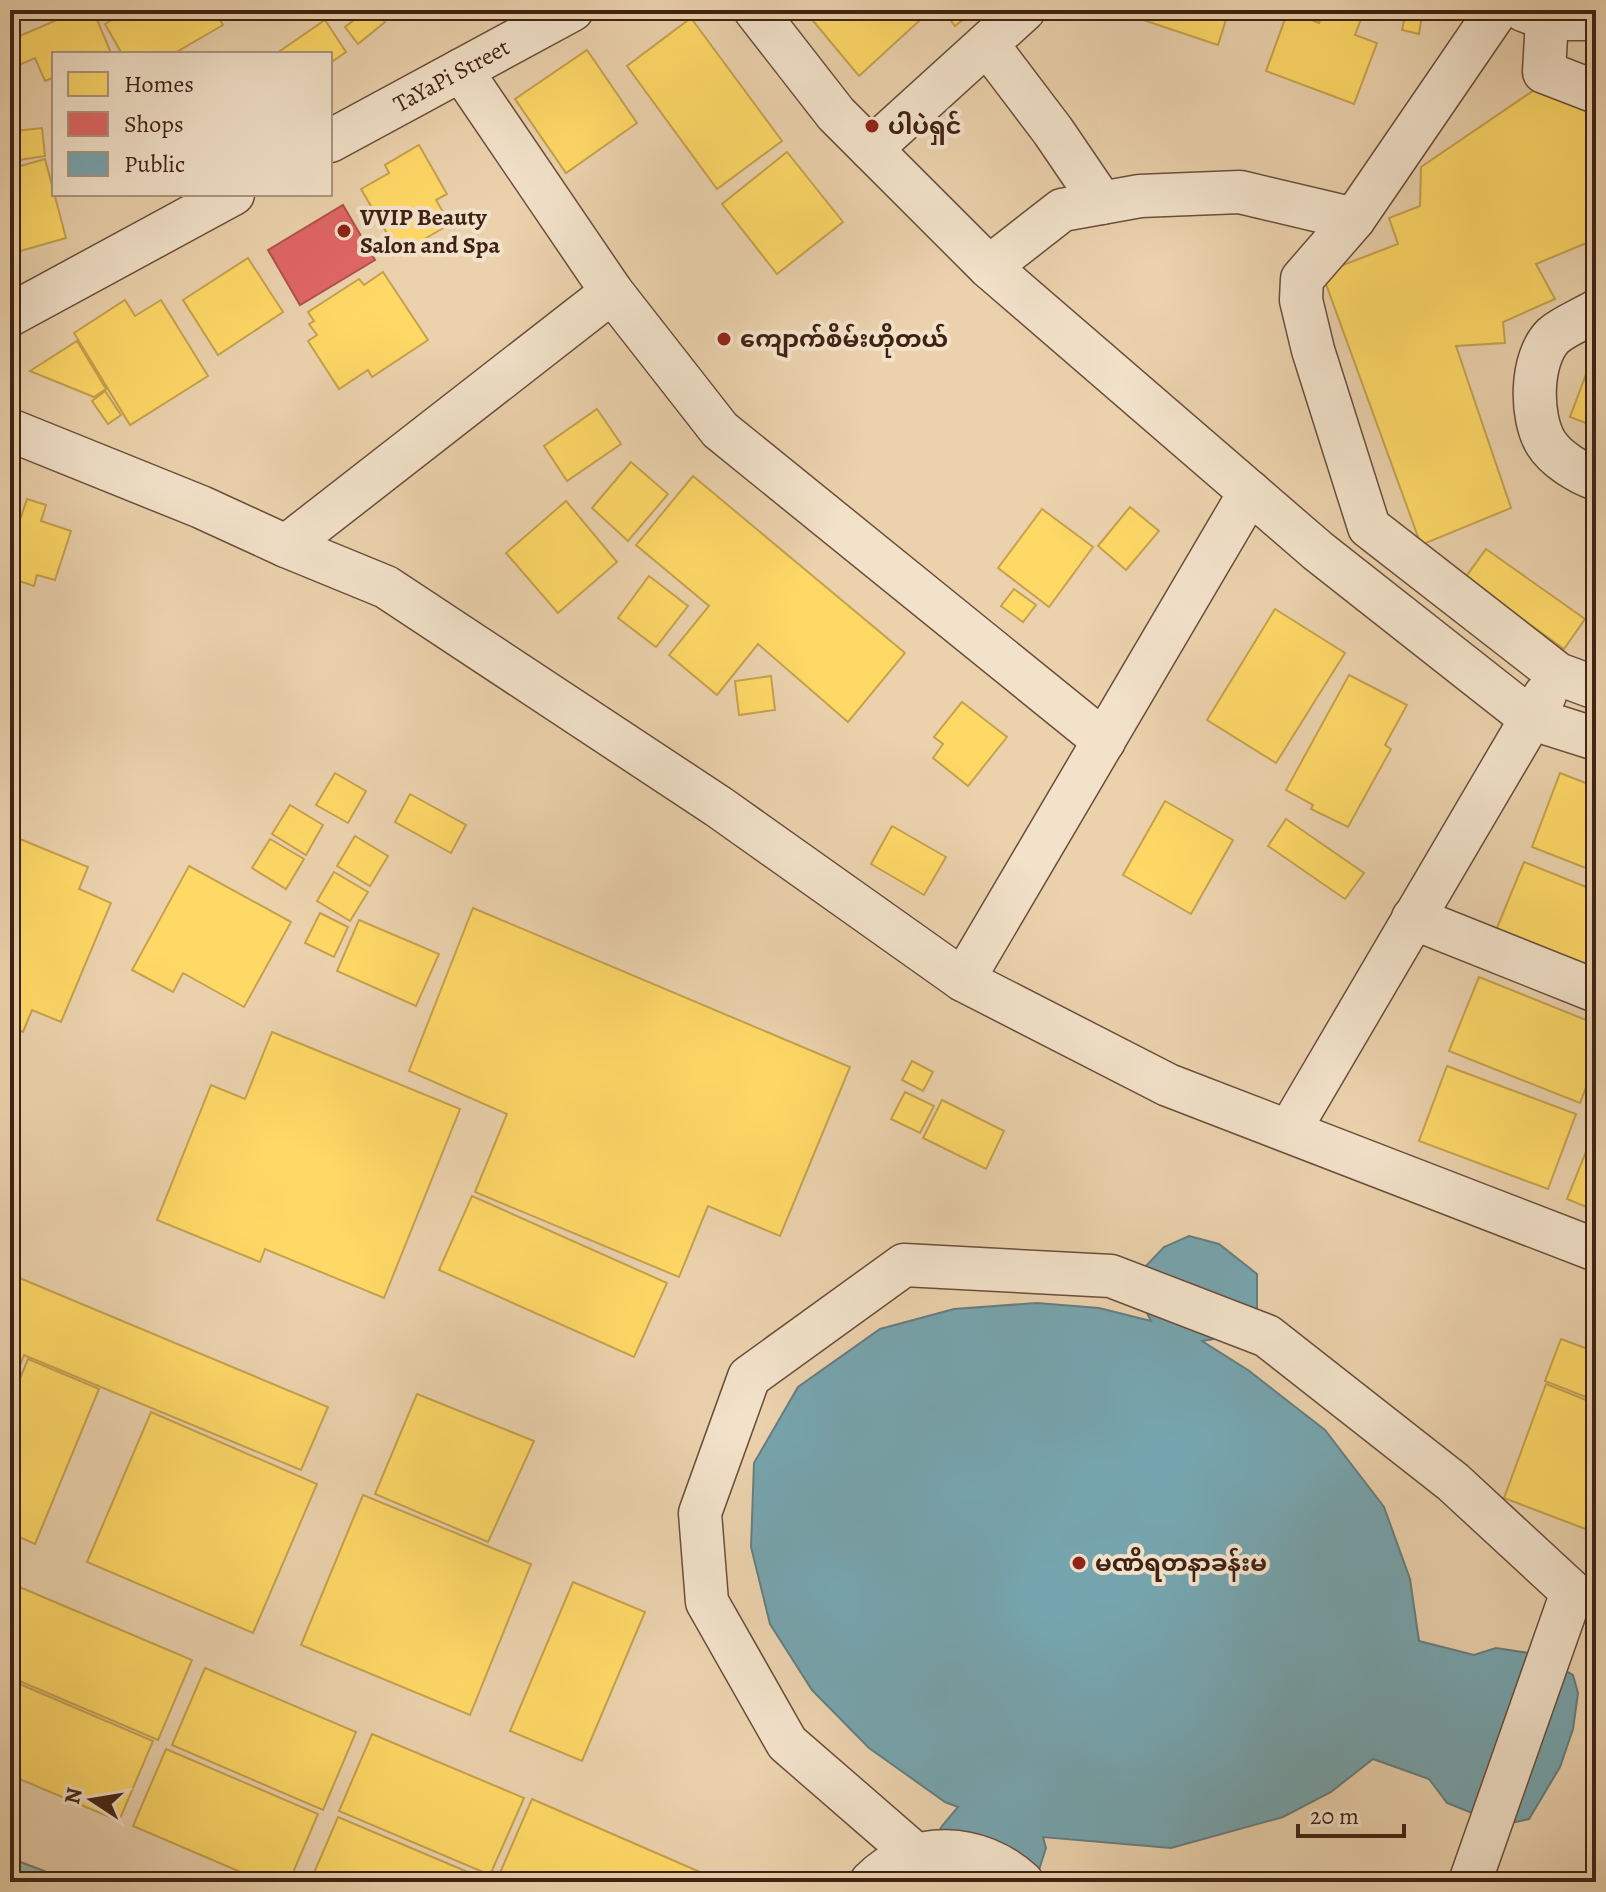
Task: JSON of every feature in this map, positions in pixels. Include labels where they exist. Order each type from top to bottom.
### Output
[{"type":"street","name":"TaYaPi Street","points":[[332,140],[572,10]]},
{"type":"street","points":[[755,10],[836,114],[989,267],[1344,572],[1530,718],[1596,739]]},
{"type":"street","points":[[871,149],[1024,10]]},
{"type":"street","points":[[1289,1131],[1530,718],[1577,681],[1369,527],[1313,350],[1301,300],[1302,279],[1354,219],[1497,10]]},
{"type":"street","points":[[1596,19],[1535,15],[1544,72],[1596,92]]},
{"type":"street","points":[[987,44],[1053,131],[1102,203]]},
{"type":"street","points":[[461,70],[612,292],[720,430],[1104,741]]},
{"type":"street","points":[[989,267],[1062,210],[1140,196],[1240,192],[1354,219]]},
{"type":"street","points":[[10,315],[229,196]]},
{"type":"street","points":[[286,546],[612,292]]},
{"type":"street","points":[[1596,311],[1552,337],[1540,359],[1534,389],[1536,418],[1547,444],[1579,473],[1596,479]]},
{"type":"street","points":[[10,430],[201,507],[386,587],[719,807],[963,980],[1168,1085],[1596,1250]]},
{"type":"street","points":[[963,980],[1250,492]]},
{"type":"street","points":[[1344,572],[1369,527]]},
{"type":"street","points":[[1413,918],[1596,991]]},
{"type":"street","points":[[916,1855],[787,1743],[707,1602],[700,1513],[749,1377],[904,1265],[1111,1276],[1267,1336],[1453,1482],[1584,1595],[1470,1882]]},
{"type":"street","points":[[871,1882],[894,1864],[941,1850],[965,1852],[989,1859],[1022,1882]]},
{"type":"shaded area","points":[[10,1858],[73,1882],[10,1882]]},
{"type":"building: Homes","points":[[80,10],[93,10],[111,52],[52,52],[52,78],[45,81],[35,58],[19,65],[10,40]]},
{"type":"building: Homes","points":[[129,10],[214,10],[223,25],[176,52],[121,52],[105,24]]},
{"type":"building: Homes","points":[[367,10],[375,10],[385,22],[358,44],[345,27]]},
{"type":"building: Homes","points":[[804,10],[931,10],[859,76]]},
{"type":"building: Homes","points":[[943,10],[975,10],[955,26]]},
{"type":"building: Homes","points":[[1140,10],[1229,10],[1218,45],[1137,18]]},
{"type":"building: Homes","points":[[1324,10],[1364,11],[1355,35],[1377,43],[1354,104],[1266,71],[1288,11],[1319,23]]},
{"type":"building: Homes","points":[[1406,11],[1422,15],[1419,34],[1402,30]]},
{"type":"building: Homes","points":[[691,18],[782,141],[717,189],[627,66]]},
{"type":"building: Homes","points":[[325,20],[346,52],[332,62],[332,52],[280,51]]},
{"type":"building: Homes","points":[[587,50],[637,123],[566,173],[515,99]]},
{"type":"building: Homes","points":[[1543,84],[1596,107],[1596,239],[1536,264],[1555,299],[1503,322],[1505,343],[1456,346],[1511,508],[1421,545],[1322,273],[1398,244],[1389,218],[1420,206],[1421,167]]},
{"type":"building: Homes","points":[[42,128],[45,156],[19,160],[16,131]]},
{"type":"building: Homes","points":[[419,145],[447,194],[436,200],[450,224],[399,254],[361,189],[389,173],[385,165]]},
{"type":"building: Homes","points":[[787,152],[843,222],[777,274],[722,204]]},
{"type":"building: Homes","points":[[45,159],[52,196],[55,196],[66,238],[10,254],[10,169]]},
{"type":"building: Homes","points":[[248,258],[283,312],[218,355],[183,300]]},
{"type":"building: Homes","points":[[383,272],[428,340],[372,377],[368,370],[339,389],[308,341],[317,335],[309,324],[314,321],[308,312],[359,279],[364,285]]},
{"type":"building: Homes","points":[[125,300],[135,316],[161,300],[208,376],[130,425],[74,333]]},
{"type":"building: Homes","points":[[77,341],[106,389],[94,397],[30,371]]},
{"type":"building: Homes","points":[[1596,348],[1596,427],[1570,417]]},
{"type":"building: Homes","points":[[105,391],[121,415],[108,424],[92,401]]},
{"type":"building: Homes","points":[[597,409],[621,444],[567,481],[544,446]]},
{"type":"building: Homes","points":[[631,462],[668,494],[628,541],[592,508]]},
{"type":"building: Homes","points":[[693,476],[905,653],[848,722],[758,644],[717,695],[669,655],[709,606],[636,545]]},
{"type":"building: Homes","points":[[27,499],[46,505],[41,521],[71,531],[55,580],[37,575],[34,586],[10,578],[10,514],[21,517]]},
{"type":"building: Homes","points":[[566,501],[617,562],[558,613],[506,553]]},
{"type":"building: Homes","points":[[1130,507],[1159,531],[1126,570],[1098,546]]},
{"type":"building: Homes","points":[[1042,509],[1093,547],[1049,607],[998,568]]},
{"type":"building: Homes","points":[[1486,549],[1585,619],[1564,649],[1465,578]]},
{"type":"building: Homes","points":[[649,576],[688,606],[656,647],[618,618]]},
{"type":"building: Homes","points":[[1014,589],[1036,605],[1023,622],[1001,606]]},
{"type":"building: Homes","points":[[1275,609],[1345,653],[1276,763],[1207,720]]},
{"type":"building: Homes","points":[[1349,675],[1407,705],[1385,745],[1391,749],[1348,827],[1311,809],[1313,805],[1286,790]]},
{"type":"building: Homes","points":[[771,676],[775,710],[739,715],[735,681]]},
{"type":"building: Homes","points":[[962,702],[1007,737],[968,786],[933,758],[943,744],[934,737]]},
{"type":"building: Homes","points":[[335,773],[366,791],[348,823],[316,805]]},
{"type":"building: Homes","points":[[1560,773],[1596,787],[1596,872],[1532,847]]},
{"type":"building: Homes","points":[[410,794],[466,825],[451,853],[395,822]]},
{"type":"building: Homes","points":[[1165,801],[1233,840],[1191,914],[1123,875]]},
{"type":"building: Homes","points":[[290,805],[323,825],[306,855],[272,834]]},
{"type":"building: Homes","points":[[1286,819],[1364,873],[1345,899],[1268,846]]},
{"type":"building: Homes","points":[[892,826],[946,857],[924,895],[871,864]]},
{"type":"building: Homes","points":[[355,836],[388,856],[370,886],[337,866]]},
{"type":"building: Homes","points":[[20,839],[88,867],[79,889],[111,903],[61,1022],[32,1010],[23,1032],[10,1026],[10,862]]},
{"type":"building: Homes","points":[[270,839],[304,859],[286,889],[252,868]]},
{"type":"building: Homes","points":[[1524,862],[1596,891],[1596,976],[1494,935]]},
{"type":"building: Homes","points":[[189,866],[291,922],[244,1007],[183,973],[173,992],[132,970]]},
{"type":"building: Homes","points":[[334,872],[368,892],[350,921],[317,901]]},
{"type":"building: Homes","points":[[473,908],[850,1067],[780,1236],[708,1206],[679,1277],[475,1192],[507,1114],[409,1071]]},
{"type":"building: Homes","points":[[320,913],[348,927],[334,957],[305,943]]},
{"type":"building: Homes","points":[[359,920],[439,954],[416,1006],[337,971]]},
{"type":"building: Homes","points":[[1479,977],[1596,1024],[1596,1062],[1580,1103],[1449,1051]]},
{"type":"building: Homes","points":[[272,1032],[460,1109],[384,1298],[265,1249],[260,1262],[157,1220],[211,1085],[245,1099]]},
{"type":"building: Homes","points":[[912,1061],[933,1072],[923,1091],[902,1080]]},
{"type":"building: Homes","points":[[1447,1066],[1576,1114],[1548,1189],[1419,1141]]},
{"type":"building: Homes","points":[[905,1092],[934,1106],[920,1133],[891,1119]]},
{"type":"building: Homes","points":[[942,1100],[1004,1131],[986,1169],[923,1138]]},
{"type":"building: Homes","points":[[1596,1127],[1596,1211],[1567,1199]]},
{"type":"building: Homes","points":[[472,1196],[667,1283],[634,1357],[439,1270]]},
{"type":"building: Homes","points":[[10,1274],[328,1407],[301,1470],[24,1355],[10,1390]]},
{"type":"building: Homes","points":[[1561,1339],[1596,1352],[1596,1401],[1545,1381]]},
{"type":"building: Homes","points":[[28,1359],[99,1389],[35,1544],[10,1533],[10,1403]]},
{"type":"building: Homes","points":[[1546,1384],[1596,1404],[1596,1533],[1504,1498]]},
{"type":"building: Homes","points":[[417,1394],[534,1441],[488,1542],[375,1494]]},
{"type":"building: Homes","points":[[151,1412],[317,1484],[253,1633],[87,1562]]},
{"type":"building: Homes","points":[[363,1495],[531,1564],[470,1715],[301,1645]]},
{"type":"building: Homes","points":[[573,1582],[645,1612],[582,1761],[510,1731]]},
{"type":"building: Homes","points":[[10,1583],[192,1660],[158,1740],[10,1677]]},
{"type":"building: Homes","points":[[205,1668],[356,1732],[323,1810],[172,1745]]},
{"type":"building: Homes","points":[[10,1680],[153,1741],[119,1821],[10,1775]]},
{"type":"building: Homes","points":[[372,1734],[524,1798],[490,1875],[339,1811]]},
{"type":"building: Homes","points":[[166,1749],[318,1814],[289,1882],[264,1882],[133,1826]]},
{"type":"building: Homes","points":[[532,1799],[723,1882],[496,1882]]},
{"type":"building: Homes","points":[[338,1817],[489,1881],[489,1882],[310,1882]]},
{"type":"building: Shops","points":[[343,205],[375,260],[300,305],[268,250]]},
{"type":"building: Public","name":"မဏိရတနာခန်းမ","points":[[1189,1236],[1219,1244],[1257,1274],[1257,1310],[1232,1336],[1202,1341],[1248,1370],[1325,1430],[1384,1507],[1410,1579],[1419,1641],[1474,1655],[1496,1648],[1535,1654],[1573,1675],[1578,1693],[1573,1729],[1560,1767],[1529,1819],[1502,1825],[1447,1803],[1429,1779],[1373,1759],[1331,1792],[1283,1817],[1171,1848],[1043,1837],[1046,1848],[1035,1882],[933,1882],[929,1862],[933,1841],[958,1807],[945,1802],[869,1748],[812,1690],[770,1624],[751,1547],[754,1463],[798,1387],[880,1329],[954,1309],[1037,1303],[1099,1308],[1151,1321],[1138,1295],[1144,1268],[1164,1247]]},
{"type":"place","name":"ပါပဲရှင်","points":[[872,126]]},
{"type":"place","name":"VVIP Beauty Salon and Spa","points":[[344,231]]},
{"type":"place","name":"ကျောက်စိမ်းဟိုတယ်","points":[[724,339]]},
{"type":"place","name":"မဏိရတနာခန်းမ","points":[[1079,1563]]}]
